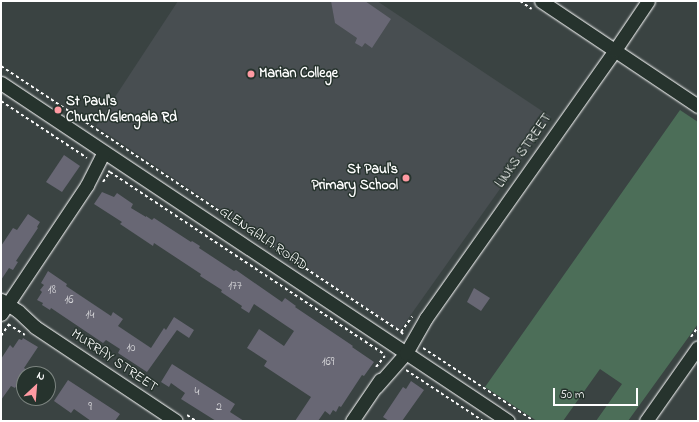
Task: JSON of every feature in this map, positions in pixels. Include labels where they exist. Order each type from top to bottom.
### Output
[{"type":"street","points":[[541,1],[698,106]]},
{"type":"street","name":"LINKS STREET","points":[[352,421],[615,50],[648,1]]},
{"type":"street","name":"GLENGALA ROAD","points":[[1,83],[508,421]]},
{"type":"street","points":[[3,308],[108,155]]},
{"type":"street","name":"MURRAY STREET","points":[[3,308],[35,327],[176,421]]},
{"type":"street","points":[[646,421],[698,347]]},
{"type":"path","points":[[1,66],[401,332]]},
{"type":"path","points":[[1,101],[90,160]]},
{"type":"path","points":[[110,172],[385,355]]},
{"type":"path","points":[[419,345],[534,421]]},
{"type":"path","points":[[406,370],[483,421]]},
{"type":"shaded area","points":[[178,1],[377,1],[551,117],[400,330],[96,126]]},
{"type":"green space","points":[[680,110],[698,122],[698,324],[628,421],[596,421],[622,384],[600,369],[563,421],[537,421],[485,387]]},
{"type":"building","points":[[331,1],[365,1],[391,19],[372,48],[365,43],[362,47],[355,43],[357,38],[335,23]]},
{"type":"building","points":[[64,155],[80,166],[62,192],[46,182]]},
{"type":"building","points":[[102,192],[114,197],[117,193],[133,204],[131,208],[152,220],[154,218],[191,242],[192,241],[200,246],[199,248],[234,271],[236,270],[282,302],[285,298],[296,306],[295,307],[374,362],[364,376],[362,375],[341,407],[339,406],[336,412],[333,410],[330,415],[325,411],[318,421],[295,421],[311,397],[264,366],[267,361],[247,348],[259,329],[284,346],[294,331],[254,304],[249,313],[241,308],[242,306],[221,292],[222,290],[200,276],[201,274],[154,243],[153,246],[120,224],[122,222],[94,204]]},
{"type":"building","points":[[28,214],[40,222],[37,227],[38,228],[16,261],[18,262],[13,270],[9,268],[1,280],[1,246],[13,228],[17,230]]},
{"type":"building","points":[[48,271],[67,284],[66,286],[111,316],[113,312],[123,319],[118,326],[151,348],[164,328],[166,330],[174,317],[194,330],[189,338],[177,330],[147,372],[118,353],[120,349],[106,340],[103,343],[51,308],[50,310],[42,305],[43,303],[37,300],[42,292],[40,290],[44,285],[41,283]]},
{"type":"building","points":[[474,288],[490,298],[481,311],[467,302]]},
{"type":"building","points":[[23,338],[38,347],[25,366],[16,366],[16,386],[15,388],[11,386],[1,400],[1,359],[10,345],[13,348],[19,339],[22,340]]},
{"type":"building","points":[[172,364],[235,404],[230,412],[244,421],[216,421],[181,399],[185,393],[171,383],[169,387],[161,382]]},
{"type":"building","points":[[68,380],[120,414],[115,421],[91,421],[74,409],[71,413],[56,402],[56,398]]},
{"type":"building","points":[[411,381],[424,390],[402,421],[389,421],[383,417],[403,387],[406,389]]},
{"type":"place","name":"Marian College","points":[[251,74]]},
{"type":"place","name":"St Paul's Church/Glengala Rd","points":[[58,110]]},
{"type":"place","name":"St Paul's Primary School","points":[[406,178]]}]
